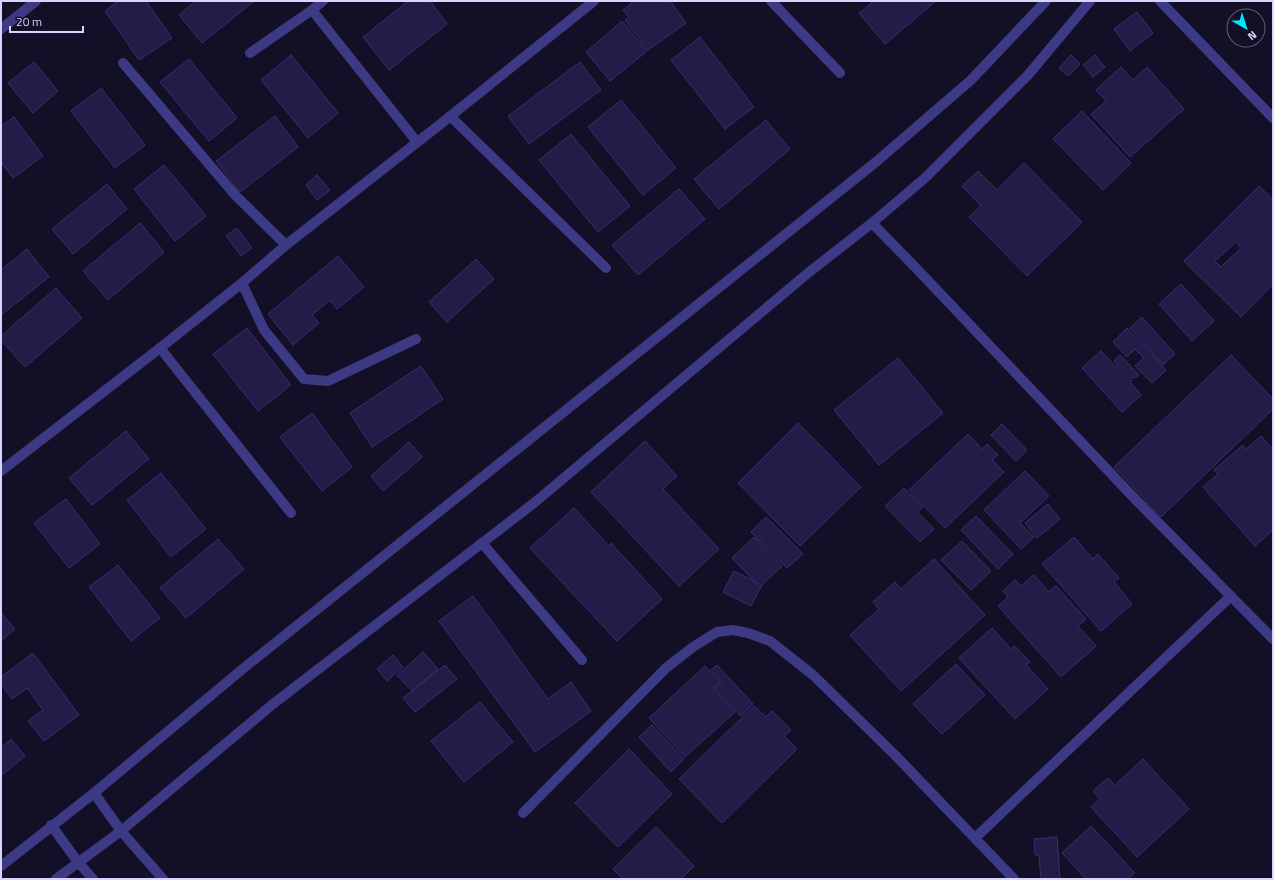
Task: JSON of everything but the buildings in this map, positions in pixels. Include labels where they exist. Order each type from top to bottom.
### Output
[{"type":"street","points":[[1,29],[36,1]]},
{"type":"street","points":[[250,53],[323,1]]},
{"type":"street","points":[[1,471],[160,348],[242,283],[286,245],[594,1]]},
{"type":"street","points":[[771,1],[840,73]]},
{"type":"street","points":[[1,866],[51,825],[94,793],[245,667],[876,162],[971,80],[1046,1]]},
{"type":"street","points":[[56,879],[121,831],[273,704],[534,504],[808,273],[872,224],[925,178],[1007,97],[1028,75],[1090,1]]},
{"type":"street","points":[[1160,1],[1273,118]]},
{"type":"street","points":[[312,10],[417,142]]},
{"type":"street","points":[[123,63],[236,196],[286,245]]},
{"type":"street","points":[[450,116],[606,268]]},
{"type":"street","points":[[872,224],[915,267],[1137,501],[1273,639]]},
{"type":"street","points":[[242,283],[264,330],[304,379],[328,381],[416,339]]},
{"type":"street","points":[[160,348],[291,513]]},
{"type":"street","points":[[482,543],[582,660]]},
{"type":"street","points":[[975,838],[1231,596]]},
{"type":"street","points":[[523,814],[666,668],[693,647],[717,632],[733,630],[748,633],[770,641],[813,675],[895,754],[1014,879]]},
{"type":"street","points":[[94,793],[121,831],[163,879]]},
{"type":"street","points":[[51,825],[78,862],[93,879]]}]
